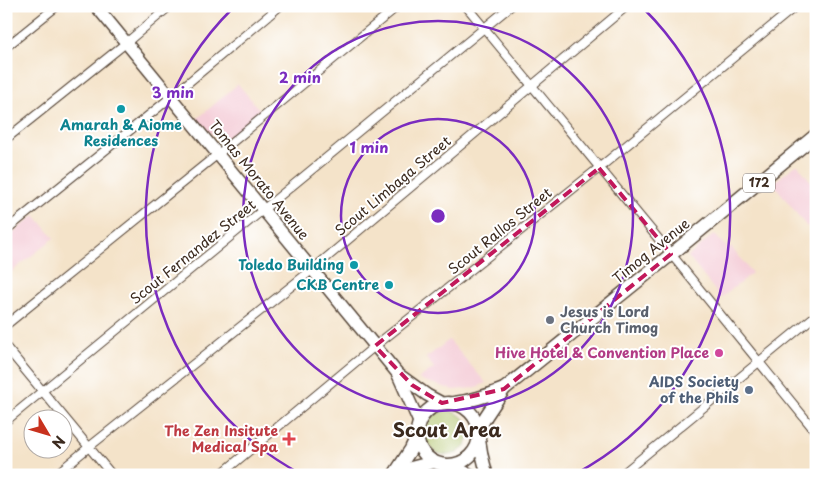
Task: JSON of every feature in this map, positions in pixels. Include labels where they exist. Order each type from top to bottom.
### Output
[{"type":"main road","name":"Tomas Morato Avenue","points":[[96,6],[398,374],[427,395],[448,403]]},
{"type":"main road","name":"Timog Avenue","points":[[479,433],[486,416],[504,389],[816,135]]},
{"type":"main road","name":"Tomas Morato Avenue","points":[[398,374],[419,422]]},
{"type":"main road","name":"Timog Avenue","points":[[448,403],[470,401],[504,389]]},
{"type":"main road","name":"172","points":[[419,422],[423,415],[435,405],[448,403]]},
{"type":"main road","points":[[448,403],[461,405],[475,418],[487,475]]},
{"type":"main road","points":[[394,475],[411,449],[417,436],[419,422]]},
{"type":"main road","name":"172","points":[[452,465],[461,462],[475,449],[479,433]]},
{"type":"main road","points":[[417,436],[421,449],[434,462],[452,465],[472,475]]},
{"type":"main road","points":[[394,475],[434,462]]},
{"type":"street","points":[[6,47],[57,6]]},
{"type":"street","points":[[6,139],[170,6]]},
{"type":"street","points":[[6,230],[280,6]]},
{"type":"street","points":[[6,325],[398,6]]},
{"type":"street","points":[[466,6],[816,432]]},
{"type":"street","name":"Scout Fernandez Street","points":[[6,421],[511,6]]},
{"type":"street","name":"Scout Limbaga Street","points":[[55,475],[313,269],[627,6]]},
{"type":"street","name":"Scout Rallos Street","points":[[220,475],[375,346],[599,168],[796,6]]},
{"type":"street","points":[[621,475],[816,315]]},
{"type":"street","points":[[6,347],[112,475]]},
{"type":"highlighted area","points":[[599,168],[671,254],[504,389],[442,403],[412,385],[375,346]]},
{"type":"shaded area","points":[[238,84],[262,113],[236,137],[223,138],[209,133],[197,119]]},
{"type":"shaded area","points":[[797,164],[816,188],[816,220],[807,227],[773,183]]},
{"type":"shaded area","points":[[35,215],[54,238],[6,276],[6,238]]},
{"type":"shaded area","points":[[714,234],[728,249],[731,247],[752,273],[721,298],[688,257]]},
{"type":"shaded area","points":[[449,340],[486,383],[474,388],[454,390],[418,379],[434,368],[426,358]]},
{"type":"green space","points":[[447,411],[459,415],[465,421],[469,433],[465,445],[459,451],[447,455],[435,451],[429,445],[425,433],[429,421],[435,415]]},
{"type":"place","name":"Amarah & Aiome Residences","points":[[121,109]]},
{"type":"place","name":"Toledo Building","points":[[354,265]]},
{"type":"place","name":"CKB Centre","points":[[389,285]]},
{"type":"place","name":"Jesus is Lord Church Timog","points":[[550,320]]},
{"type":"place","name":"Hive Hotel & Convention Place","points":[[719,353]]},
{"type":"place","name":"AIDS Society of the Phils","points":[[749,390]]},
{"type":"place","name":"The Zen Insitute Medical Spa","points":[[289,439]]},
{"type":"district","name":"Scout Area","points":[[447,430]]}]
